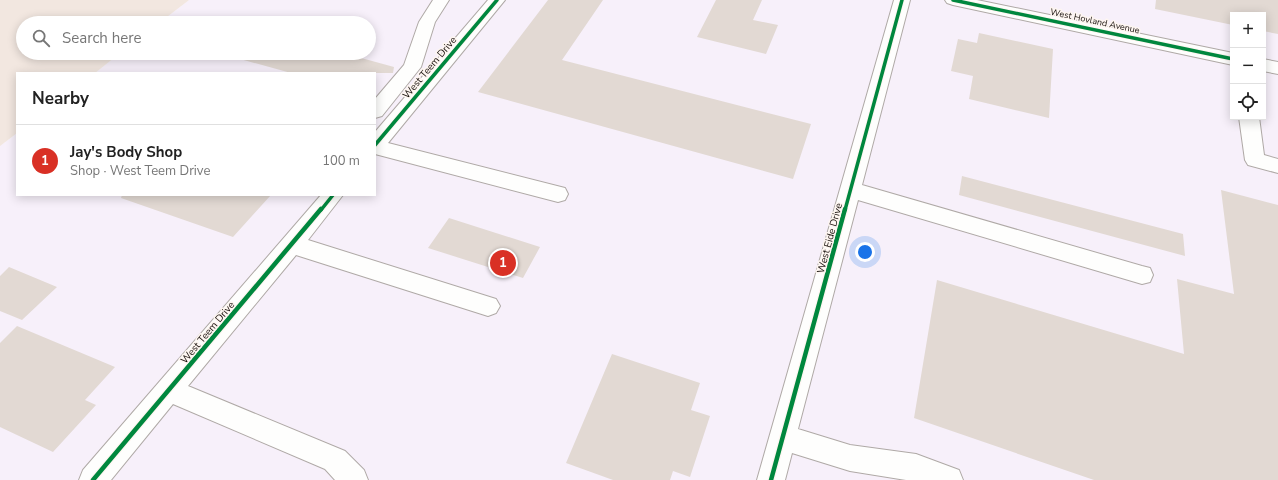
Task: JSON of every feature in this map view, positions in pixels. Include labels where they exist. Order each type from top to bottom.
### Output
[{"type":"street","points":[[376,110],[412,67],[427,22],[441,0]]},
{"type":"street","name":"West Teem Drive","points":[[376,145],[497,0]]},
{"type":"street","name":"West Eide Drive","points":[[771,480],[902,0]]},
{"type":"street","name":"West Hovland Avenue","points":[[953,0],[1230,58]]},
{"type":"street","points":[[1266,66],[1278,68]]},
{"type":"street","points":[[412,67],[434,74]]},
{"type":"street","points":[[1249,120],[1255,160],[1278,166]]},
{"type":"street","points":[[376,146],[558,194]]},
{"type":"street","points":[[850,190],[1142,275]]},
{"type":"street","name":"West Teem Drive","points":[[93,480],[332,196]]},
{"type":"street","points":[[291,244],[488,306]]},
{"type":"street","points":[[169,390],[335,460],[354,480]]},
{"type":"street","points":[[783,437],[850,458],[916,468],[949,480]]},
{"type":"shaded area","points":[[0,0],[189,0],[168,16],[16,16],[16,60],[111,60],[96,72],[16,72],[16,134],[0,146]]},
{"type":"shaded area","points":[[189,0],[1278,0],[1278,480],[0,480],[0,146],[16,134],[16,196],[376,196],[376,72],[96,72],[111,60],[376,60],[376,16],[168,16]]},
{"type":"building","points":[[548,0],[603,0],[562,60],[811,124],[793,179],[478,92]]},
{"type":"building","points":[[716,0],[762,0],[753,20],[778,25],[766,54],[697,37]]},
{"type":"building","points":[[1156,0],[1278,0],[1278,34],[1266,32],[1266,12],[1230,12],[1230,24],[1155,9]]},
{"type":"building","points":[[979,33],[1053,49],[1049,118],[969,99],[973,76],[951,71],[958,39],[977,43]]},
{"type":"building","points":[[244,60],[368,60],[394,67],[393,73],[287,72]]},
{"type":"building","points":[[962,176],[1183,234],[1185,256],[959,195]]},
{"type":"building","points":[[1221,190],[1278,205],[1278,480],[1094,480],[914,418],[937,280],[1184,354],[1177,279],[1234,294]]},
{"type":"building","points":[[122,196],[270,196],[233,237],[121,198]]},
{"type":"building","points":[[449,218],[540,247],[523,278],[428,248]]},
{"type":"building","points":[[9,267],[57,287],[22,320],[0,311],[0,276]]},
{"type":"building","points":[[17,326],[115,367],[85,400],[96,405],[53,452],[0,427],[0,343]]},
{"type":"building","points":[[612,354],[700,383],[691,410],[710,416],[690,477],[673,471],[670,480],[613,480],[566,463]]},
{"type":"cycle path","points":[[376,144],[497,0]]},
{"type":"cycle path","points":[[771,480],[902,0]]},
{"type":"cycle path","points":[[953,0],[1230,58]]},
{"type":"cycle path","points":[[93,480],[332,196]]},
{"type":"place","name":"Jay's Body Shop","points":[[503,263]]}]
